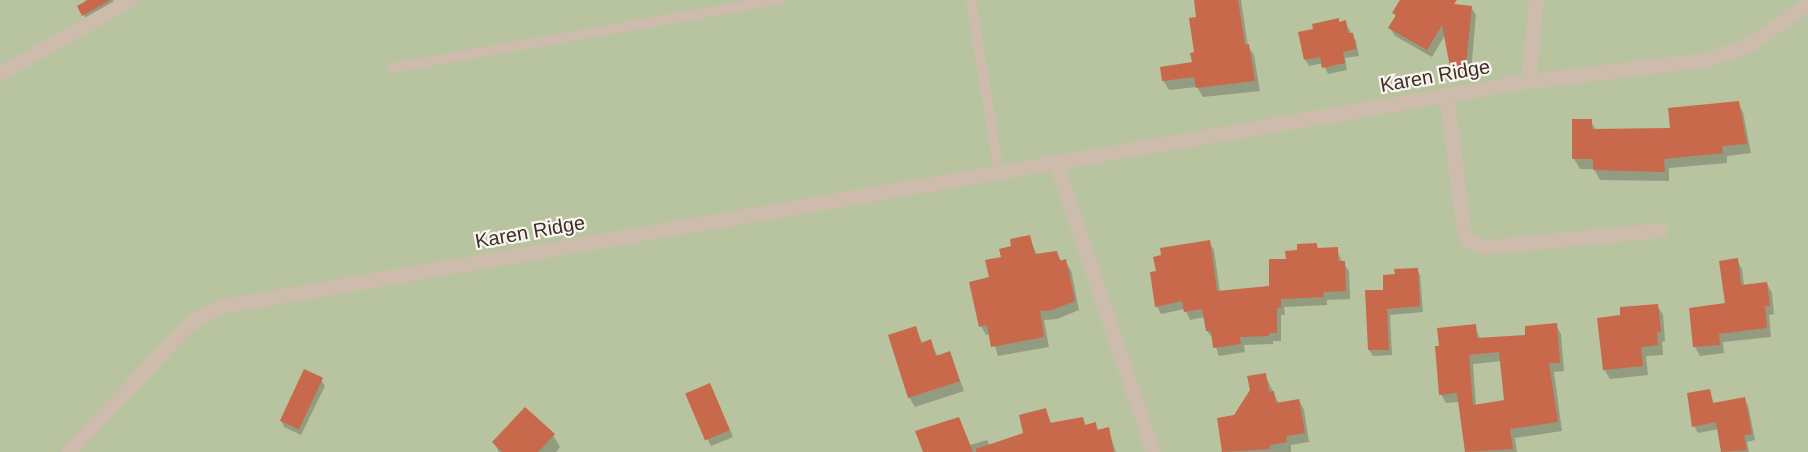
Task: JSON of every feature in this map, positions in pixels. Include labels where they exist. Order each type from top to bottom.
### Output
[{"type":"street","points":[[0,73],[130,0]]},
{"type":"street","points":[[1528,81],[1536,0]]},
{"type":"street","name":"Karen Ridge","points":[[68,452],[184,329],[201,315],[222,306],[1528,81],[1704,60],[1749,45],[1808,3]]},
{"type":"street","points":[[1446,95],[1464,232],[1468,241],[1486,248],[1660,230]]},
{"type":"street","points":[[1056,164],[1153,452]]},
{"type":"lane","points":[[392,68],[779,0]]},
{"type":"lane","points":[[971,0],[999,173]]},
{"type":"green space","points":[[0,0],[1808,0],[1808,452],[0,452]]},
{"type":"building","points":[[88,0],[110,0],[82,16],[77,6]]},
{"type":"building","points":[[1194,0],[1238,0],[1245,45],[1249,44],[1255,81],[1196,88],[1194,77],[1162,81],[1160,67],[1192,62],[1190,53],[1194,52],[1189,18],[1196,17]]},
{"type":"building","points":[[1400,0],[1457,0],[1454,4],[1472,6],[1466,64],[1450,67],[1442,25],[1427,50],[1388,28],[1396,15],[1392,13]]},
{"type":"building","points":[[1339,18],[1339,22],[1346,20],[1348,33],[1353,33],[1356,49],[1343,52],[1345,63],[1322,68],[1320,57],[1304,60],[1298,32],[1313,29],[1312,24]]},
{"type":"building","points":[[1739,101],[1747,144],[1722,146],[1723,153],[1664,159],[1665,172],[1593,170],[1593,159],[1572,159],[1572,119],[1592,119],[1592,129],[1670,128],[1668,108]]},
{"type":"building","points":[[1030,235],[1035,254],[1057,251],[1060,261],[1066,259],[1075,301],[1052,310],[1040,311],[1044,337],[991,347],[987,325],[979,327],[969,282],[989,277],[985,260],[1001,257],[999,249],[1011,246],[1010,239]]},
{"type":"building","points":[[1210,240],[1217,291],[1269,286],[1269,259],[1286,259],[1285,251],[1297,250],[1297,244],[1317,243],[1317,248],[1338,247],[1338,261],[1345,261],[1346,291],[1323,292],[1324,297],[1281,299],[1281,307],[1277,308],[1277,333],[1269,333],[1269,336],[1240,337],[1241,344],[1213,348],[1211,331],[1206,331],[1202,309],[1184,312],[1182,301],[1155,307],[1150,272],[1156,271],[1153,257],[1161,255],[1160,248]]},
{"type":"building","points":[[1738,258],[1741,285],[1767,282],[1770,306],[1765,306],[1767,328],[1719,334],[1720,345],[1693,347],[1689,308],[1725,303],[1719,261]]},
{"type":"building","points":[[1418,268],[1420,306],[1387,309],[1389,350],[1368,350],[1365,290],[1383,290],[1383,275],[1395,274],[1394,269]]},
{"type":"building","points":[[1658,304],[1661,332],[1657,332],[1658,345],[1641,347],[1643,366],[1603,370],[1597,318],[1620,315],[1620,307]]},
{"type":"building","points":[[1557,323],[1560,363],[1549,363],[1558,422],[1510,429],[1513,449],[1465,452],[1457,393],[1439,395],[1435,346],[1439,346],[1437,328],[1476,324],[1477,338],[1525,335],[1525,326]],"holes":[[[1499,352],[1504,400],[1473,405],[1469,355]]]},
{"type":"building","points":[[916,326],[921,343],[931,339],[936,356],[950,351],[960,381],[908,398],[888,335]]},
{"type":"building","points":[[304,369],[323,378],[299,430],[280,421]]},
{"type":"building","points":[[1266,373],[1269,392],[1274,391],[1276,403],[1299,399],[1305,433],[1286,436],[1287,442],[1270,445],[1270,449],[1222,452],[1217,418],[1234,415],[1250,390],[1247,376]]},
{"type":"building","points":[[710,383],[730,430],[705,440],[685,394]]},
{"type":"building","points":[[1710,389],[1713,403],[1745,397],[1752,434],[1744,435],[1747,450],[1721,452],[1716,422],[1692,427],[1687,393]]},
{"type":"building","points":[[525,407],[555,434],[538,452],[502,452],[492,442]]},
{"type":"building","points":[[1046,408],[1050,423],[1083,417],[1085,425],[1096,422],[1097,430],[1109,427],[1114,452],[976,452],[976,449],[1023,433],[1019,415]]},
{"type":"building","points":[[959,417],[973,452],[923,452],[915,431]]}]
